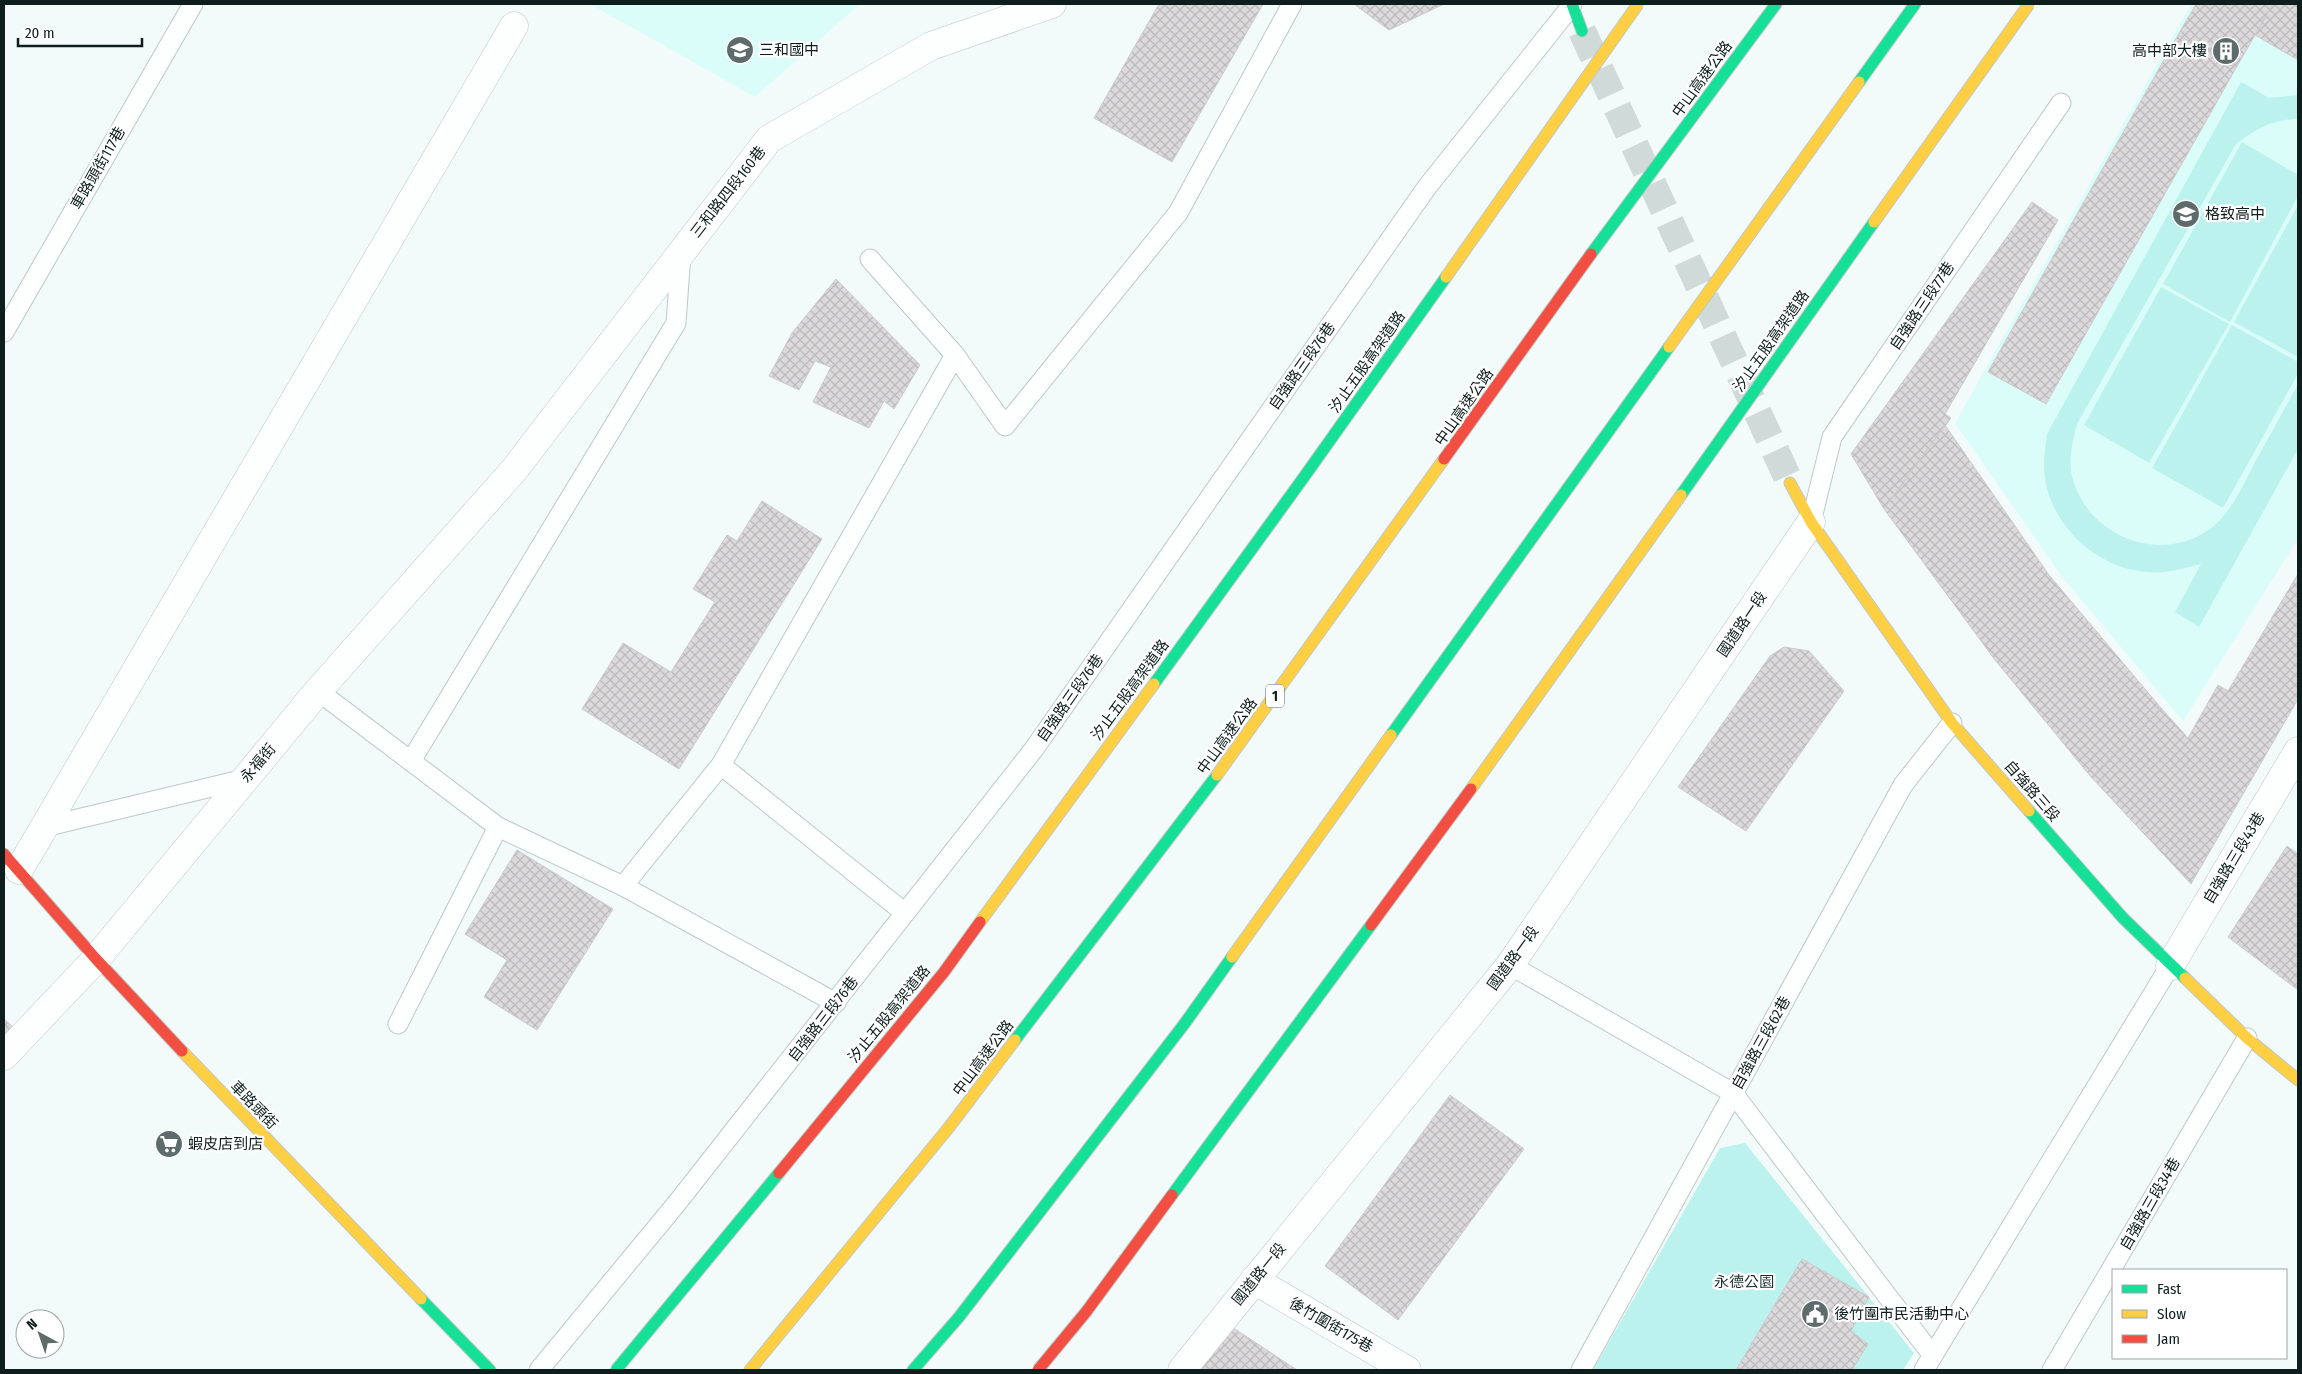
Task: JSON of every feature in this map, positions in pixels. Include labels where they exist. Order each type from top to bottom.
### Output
[{"type":"main road","points":[[1572,4],[1582,31]]},
{"type":"main road","name":"汐止五股高架道路","points":[[616,1370],[944,972],[1304,478],[1638,4]]},
{"type":"main road","name":"中山高速公路","points":[[750,1370],[950,1126],[1211,784],[1604,236],[1776,4]]},
{"type":"main road","points":[[913,1370],[959,1317],[1185,1023],[1915,4]]},
{"type":"main road","name":"汐止五股高架道路","points":[[1038,1370],[1086,1312],[1481,776],[2029,4]]},
{"type":"main road","name":"自強路三段","points":[[1790,483],[1811,522],[1952,723],[2123,918],[2170,966],[2247,1038],[2298,1080]]},
{"type":"main road","name":"車路頭街","points":[[11,862],[96,959],[230,1102],[490,1370]]},
{"type":"street","name":"三和路四段160巷","points":[[514,470],[769,139],[931,46],[1052,4]]},
{"type":"street","points":[[11,862],[44,827],[514,26]]},
{"type":"street","name":"永福街","points":[[4,1056],[96,959],[318,691],[514,470]]},
{"type":"street","name":"國道路一段","points":[[1182,1370],[1510,965],[1811,522]]},
{"type":"street","name":"自強路三段43巷","points":[[2170,966],[2298,751]]},
{"type":"street","name":"後竹圍街175巷","points":[[1254,1280],[1407,1370]]},
{"type":"lane","name":"車路頭街117巷","points":[[4,332],[193,4]]},
{"type":"lane","points":[[870,259],[955,355],[1005,426],[1178,213],[1292,4]]},
{"type":"lane","name":"自強路三段76巷","points":[[539,1370],[677,1203],[1034,749],[1427,187],[1572,4]]},
{"type":"lane","name":"自強路三段77巷","points":[[1811,522],[1832,437],[2061,103]]},
{"type":"lane","points":[[411,761],[676,323],[681,254]]},
{"type":"lane","points":[[623,886],[722,765],[955,355]]},
{"type":"lane","points":[[318,691],[498,826],[623,886],[836,1003]]},
{"type":"lane","name":"自強路三段62巷","points":[[1581,1370],[1903,785],[1952,723]]},
{"type":"lane","points":[[722,765],[905,913]]},
{"type":"lane","points":[[44,827],[245,779]]},
{"type":"lane","points":[[398,1024],[498,826]]},
{"type":"lane","points":[[1510,965],[1733,1093],[1929,1363],[2170,966]]},
{"type":"lane","name":"自強路三段34巷","points":[[2052,1370],[2247,1038]]},
{"type":"shaded area","name":"三和國中","points":[[590,4],[860,4],[755,97]]},
{"type":"shaded area","name":"格致高中","points":[[2191,4],[2298,4],[2298,539],[2183,721],[2062,577],[1955,423]]},
{"type":"green space","points":[[2241,82],[2269,98],[2298,95],[2298,119],[2289,119],[2265,126],[2236,144],[2077,424],[2071,454],[2072,476],[2083,502],[2096,518],[2111,530],[2129,539],[2149,544],[2168,545],[2188,540],[2207,531],[2230,508],[2298,384],[2298,449],[2199,627],[2175,612],[2201,564],[2169,571],[2148,572],[2113,564],[2097,555],[2070,532],[2059,517],[2051,501],[2046,484],[2044,459],[2047,434]]},
{"type":"green space","points":[[2242,142],[2298,175],[2298,196],[2230,322],[2163,284]]},
{"type":"green space","points":[[2298,205],[2298,357],[2234,322]]},
{"type":"green space","points":[[2161,287],[2229,324],[2149,463],[2084,425]]},
{"type":"green space","points":[[2232,325],[2298,362],[2298,374],[2223,508],[2152,468]]},
{"type":"green space","name":"永德公園","points":[[1745,1143],[1914,1353],[1903,1370],[1593,1370],[1720,1148]]},
{"type":"building","points":[[1159,4],[1263,4],[1172,162],[1094,118]]},
{"type":"building","points":[[1354,4],[1444,4],[1389,30]]},
{"type":"building","name":"高中部大樓","points":[[2196,4],[2273,4],[2236,68],[2178,35]]},
{"type":"building","points":[[2273,4],[2298,4],[2298,60],[2255,35]]},
{"type":"building","points":[[2178,35],[2236,68],[2046,404],[1988,372]]},
{"type":"building","points":[[2032,202],[2058,220],[1945,414],[1951,418],[1884,509],[1851,454]]},
{"type":"building","points":[[836,279],[920,365],[894,409],[884,401],[869,428],[813,402],[831,367],[815,361],[799,390],[769,376],[792,333]]},
{"type":"building","points":[[1945,425],[2049,575],[2161,708],[2091,777],[1995,660],[1884,509]]},
{"type":"building","points":[[762,501],[822,539],[679,769],[582,709],[623,643],[671,672],[715,602],[693,589],[727,535],[737,541]]},
{"type":"building","points":[[2298,574],[2298,699],[2191,884],[2091,777],[2161,708],[2188,738],[2218,685],[2228,691]]},
{"type":"building","points":[[1784,647],[1809,651],[1844,691],[1746,831],[1678,787],[1770,656]]},
{"type":"building","points":[[2287,846],[2298,854],[2298,990],[2228,937]]},
{"type":"building","points":[[517,850],[613,909],[537,1030],[484,997],[507,960],[465,934]]},
{"type":"building","points":[[4,1019],[13,1027],[4,1038]]},
{"type":"building","points":[[1450,1095],[1524,1149],[1398,1320],[1325,1266]]},
{"type":"building","name":"後竹圍市民活動中心","points":[[1802,1259],[1869,1297],[1851,1331],[1868,1344],[1852,1370],[1736,1370]]},
{"type":"building","points":[[1229,1325],[1297,1370],[1198,1370]]},
{"type":"tunnel","points":[[1582,31],[1790,483]]},
{"type":"traffic: fast","points":[[1572,4],[1582,31]]},
{"type":"traffic: fast","points":[[1591,254],[1776,4]]},
{"type":"traffic: fast","points":[[1859,82],[1915,4]]},
{"type":"traffic: fast","points":[[1681,495],[1874,222]]},
{"type":"traffic: fast","points":[[1154,684],[1446,277]]},
{"type":"traffic: fast","points":[[1391,735],[1669,347]]},
{"type":"traffic: fast","points":[[1015,1040],[1217,775]]},
{"type":"traffic: fast","points":[[2029,811],[2123,918],[2185,978]]},
{"type":"traffic: fast","points":[[1172,1195],[1371,925]]},
{"type":"traffic: fast","points":[[913,1370],[959,1317],[1185,1023],[1232,957]]},
{"type":"traffic: fast","points":[[616,1370],[779,1173]]},
{"type":"traffic: fast","points":[[421,1299],[490,1370]]},
{"type":"traffic: slow","points":[[1446,277],[1638,4]]},
{"type":"traffic: slow","points":[[1874,222],[2029,4]]},
{"type":"traffic: slow","points":[[1669,347],[1859,82]]},
{"type":"traffic: slow","points":[[1217,775],[1444,459]]},
{"type":"traffic: slow","points":[[1790,483],[1811,522],[1952,723],[2029,811]]},
{"type":"traffic: slow","points":[[1471,789],[1681,495]]},
{"type":"traffic: slow","points":[[980,922],[1154,684]]},
{"type":"traffic: slow","points":[[1232,957],[1391,735]]},
{"type":"traffic: slow","points":[[2185,978],[2247,1038],[2298,1080]]},
{"type":"traffic: slow","points":[[750,1370],[950,1126],[1015,1040]]},
{"type":"traffic: slow","points":[[182,1051],[421,1299]]},
{"type":"traffic: jam","points":[[1444,459],[1591,254]]},
{"type":"traffic: jam","points":[[1371,925],[1471,789]]},
{"type":"traffic: jam","points":[[4,854],[96,959],[182,1051]]},
{"type":"traffic: jam","points":[[779,1173],[944,972],[980,922]]},
{"type":"traffic: jam","points":[[1038,1370],[1086,1312],[1172,1195]]},
{"type":"place","name":"三和國中","points":[[740,50]]},
{"type":"place","name":"高中部大樓","points":[[2226,51]]},
{"type":"place","name":"格致高中","points":[[2186,214]]},
{"type":"place","name":"蝦皮店到店","points":[[169,1144]]},
{"type":"place","name":"後竹圍市民活動中心","points":[[1815,1314]]}]
